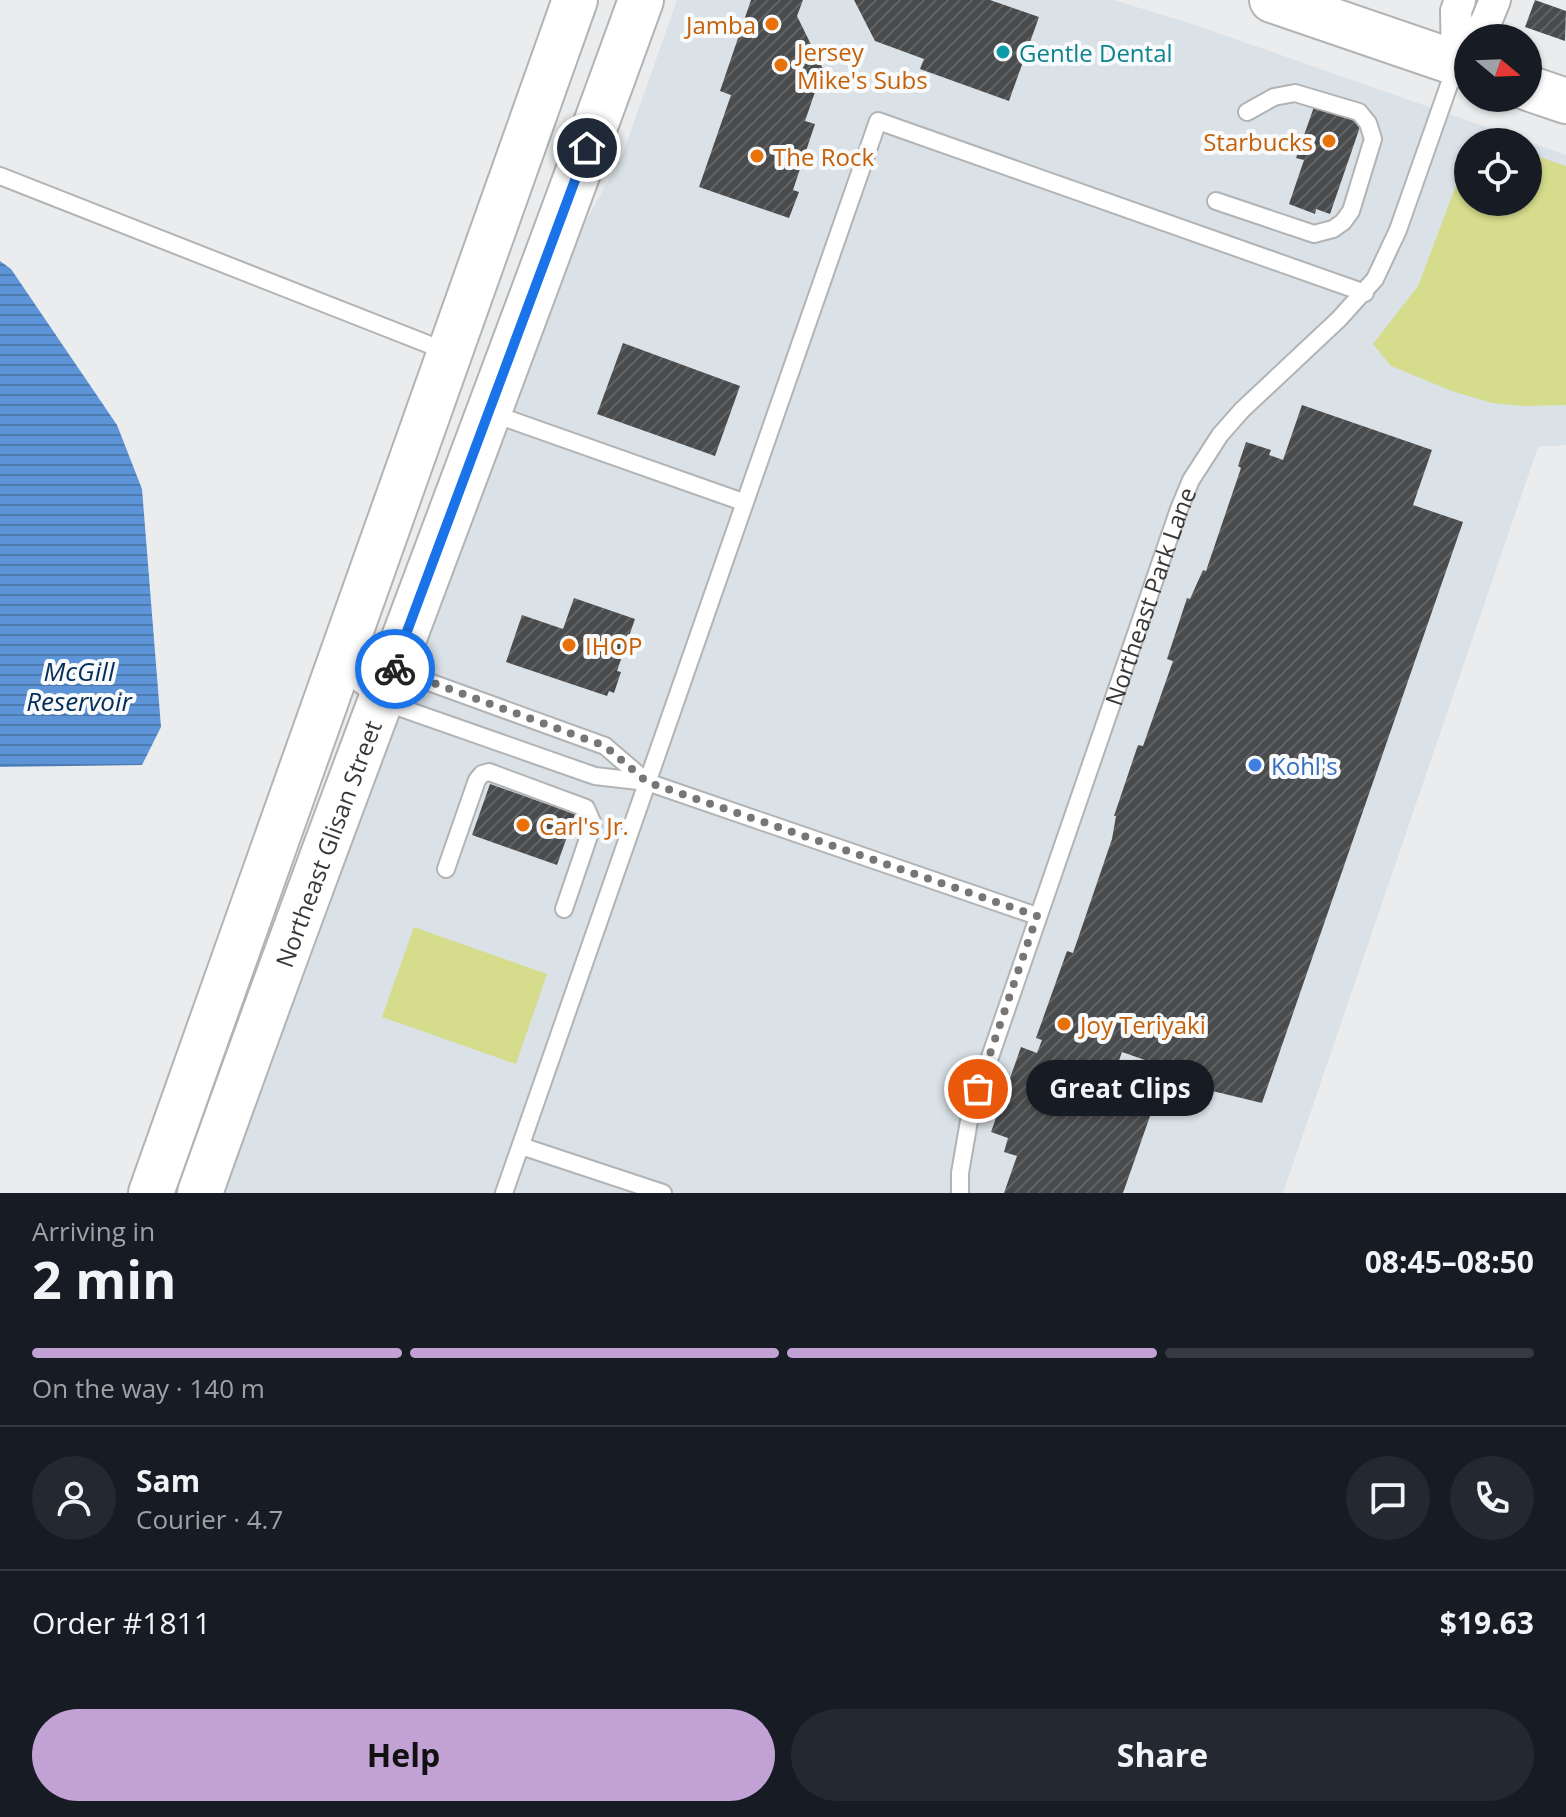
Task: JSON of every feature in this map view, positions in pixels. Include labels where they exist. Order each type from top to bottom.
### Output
[{"type":"main road","name":"Northeast Glisan Street","points":[[151,1193],[575,0]]},
{"type":"main road","name":"Northeast Glisan Street","points":[[200,1193],[281,964],[641,0]]},
{"type":"main road","points":[[1272,0],[1454,50]]},
{"type":"main road","points":[[1542,93],[1566,101]]},
{"type":"street","name":"Northeast Park Lane","points":[[1459,24],[1456,11],[1460,0]]},
{"type":"street","name":"Northeast Park Lane","points":[[1485,24],[1495,0]]},
{"type":"lane","name":"Northeast Park Lane","points":[[960,1193],[960,1173],[970,1115],[1191,480],[1220,435],[1242,410],[1365,293],[1390,252],[1454,87]]},
{"type":"lane","points":[[1216,201],[1314,234],[1333,229],[1351,211],[1373,139],[1368,123],[1359,112],[1295,93],[1274,97],[1247,112]]},
{"type":"lane","points":[[504,1193],[878,121],[1365,293]]},
{"type":"lane","points":[[0,176],[449,353]]},
{"type":"lane","points":[[489,412],[743,502]]},
{"type":"lane","points":[[338,667],[387,685],[605,746],[647,782]]},
{"type":"lane","points":[[338,667],[387,685],[595,776],[647,782],[1037,916]]},
{"type":"lane","points":[[446,869],[477,780],[489,772],[586,808],[590,814],[593,824],[564,909]]},
{"type":"lane","points":[[521,1146],[663,1193]]},
{"type":"shaded area","points":[[677,0],[1114,0],[1198,26],[1489,128],[1454,128],[1454,216],[1542,216],[1542,147],[1566,155],[1566,445],[1538,447],[1283,1193],[221,1193],[416,661],[580,231],[622,156]]},
{"type":"green space","points":[[1542,158],[1566,166],[1566,405],[1492,403],[1452,391],[1391,366],[1373,344],[1418,286],[1454,191],[1454,216],[1542,216]]},
{"type":"green space","points":[[414,927],[547,974],[516,1064],[382,1017]]},
{"type":"water","name":"McGill Reservoir","points":[[0,261],[11,269],[117,425],[142,489],[161,727],[142,765],[0,767]]},
{"type":"building","points":[[751,0],[803,0],[797,16],[823,69],[805,121],[815,124],[793,190],[799,192],[789,218],[699,187],[731,95],[720,91]]},
{"type":"building","points":[[854,0],[990,0],[1039,17],[1009,101],[920,69],[924,59],[875,41]]},
{"type":"building","points":[[1535,0],[1566,11],[1565,41],[1542,33],[1542,24],[1526,24]]},
{"type":"building","points":[[1315,104],[1361,124],[1330,214],[1316,209],[1315,214],[1289,204],[1304,160],[1296,158]]},
{"type":"building","points":[[623,343],[740,386],[715,456],[597,414]]},
{"type":"building","name":"Kohl's","points":[[1302,405],[1432,450],[1413,505],[1463,522],[1262,1103],[1175,1082],[1179,1072],[1122,1052],[1117,1066],[1162,1082],[1123,1193],[1004,1193],[1017,1156],[1004,1152],[1008,1138],[991,1132],[1021,1047],[1037,1053],[1042,1040],[1036,1038],[1067,951],[1073,953],[1112,839],[1114,816],[1138,745],[1143,746],[1173,661],[1167,659],[1187,598],[1190,599],[1203,570],[1206,571],[1241,468],[1238,466],[1246,442],[1271,450],[1269,455],[1283,460]]},
{"type":"building","name":"IHOP","points":[[574,598],[635,619],[617,671],[621,672],[614,693],[609,691],[607,696],[506,662],[522,615],[563,629]]},
{"type":"building","name":"Carl's Jr.","points":[[490,784],[575,814],[557,865],[472,835]]},
{"type":"way so far","points":[[395,669],[605,746],[647,782],[1037,916],[978,1089]]},
{"type":"place","name":"Jamba","points":[[772,24]]},
{"type":"place","name":"Gentle Dental","points":[[1003,52]]},
{"type":"place","name":"Jersey Mike's Subs","points":[[781,65]]},
{"type":"place","name":"Starbucks","points":[[1329,141]]},
{"type":"place","name":"The Rock","points":[[757,156]]},
{"type":"place","name":"IHOP","points":[[569,645]]},
{"type":"place","name":"Kohl's","points":[[1255,765]]},
{"type":"place","name":"Carl's Jr.","points":[[523,825]]},
{"type":"place","name":"Joy Teriyaki","points":[[1064,1024]]},
{"type":"place","name":"Great Clips","points":[[978,1089]]},
{"type":"route","points":[[395,669],[587,148]]}]
